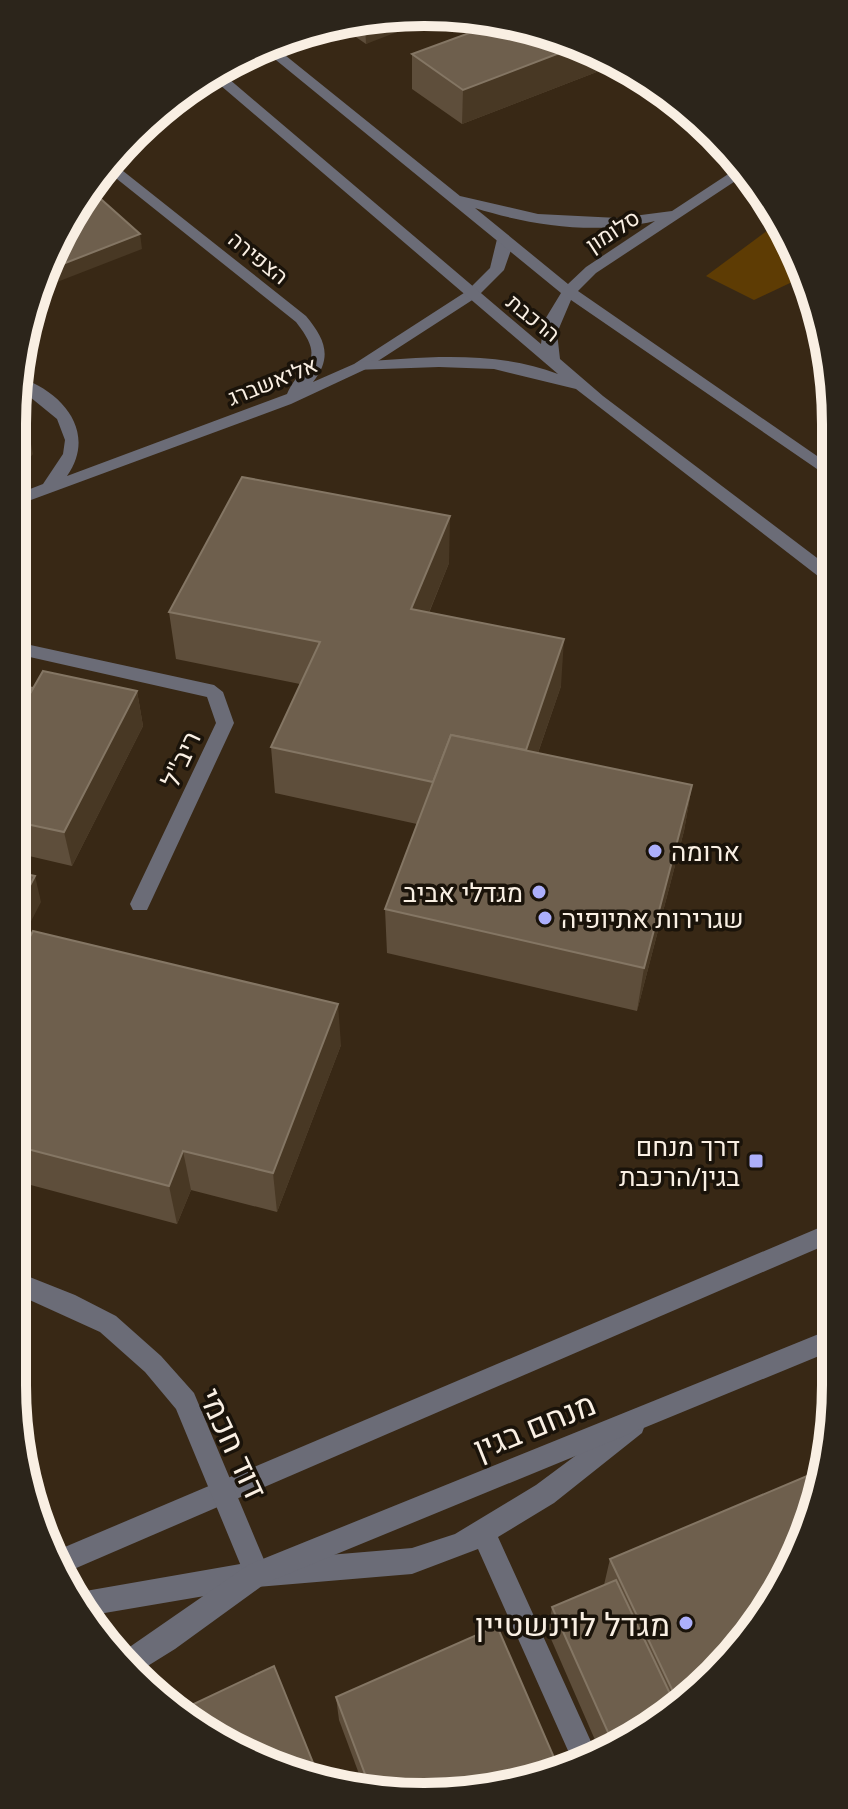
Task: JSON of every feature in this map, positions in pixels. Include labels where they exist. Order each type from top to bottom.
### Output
[{"type":"street","name":"הרכבת","points":[[276,54],[568,291],[822,467]]},
{"type":"street","name":"הרכבת","points":[[223,80],[597,399],[822,571]]},
{"type":"street","name":"הצפירה","points":[[117,172],[301,319],[317,337],[321,351],[316,368],[285,401]]},
{"type":"street","name":"סלומון","points":[[552,360],[547,345],[550,320],[568,291],[591,270],[734,176]]},
{"type":"street","points":[[452,197],[504,212],[595,222],[658,217],[683,209]]},
{"type":"street","name":"אליאשברג","points":[[26,496],[285,401],[359,367],[472,294],[497,270],[504,250],[503,238]]},
{"type":"street","points":[[359,367],[430,362],[518,368],[549,375],[597,399]]},
{"type":"street","points":[[28,389],[68,423],[74,440],[71,459],[50,487]]},
{"type":"street","name":"ריב\"ל","points":[[26,650],[214,692],[225,723],[140,904]]},
{"type":"street","points":[[66,1559],[822,1237]]},
{"type":"street","name":"דוד חכמי","points":[[26,1287],[108,1324],[153,1364],[185,1401],[257,1574]]},
{"type":"street","name":"מנחם בגין","points":[[91,1602],[257,1574],[822,1344]]},
{"type":"street","points":[[257,1574],[412,1561],[461,1545],[484,1534],[545,1494],[641,1419]]},
{"type":"street","points":[[484,1534],[581,1751]]},
{"type":"street","name":"מנחם בגין","points":[[136,1658],[257,1574]]},
{"type":"shaded area","points":[[771,228],[795,281],[754,300],[706,276]]},
{"type":"building","points":[[479,30],[564,51],[463,90],[412,54]]},
{"type":"building","points":[[98,196],[140,234],[59,265]]},
{"type":"building","points":[[242,477],[450,516],[411,609],[564,639],[526,750],[451,735],[433,782],[271,747],[320,642],[169,612]]},
{"type":"building","points":[[43,671],[137,691],[64,832],[26,824],[26,701]]},
{"type":"building","points":[[26,687],[33,688],[26,700]]},
{"type":"building","name":"מגדלי אביב","points":[[451,735],[692,785],[644,968],[385,909]]},
{"type":"building","points":[[26,874],[35,876],[26,893]]},
{"type":"building","points":[[33,931],[338,1004],[273,1173],[183,1151],[169,1186],[26,1149],[26,944]]},
{"type":"building","name":"מגדל לוינשטיין","points":[[811,1474],[792,1537],[769,1584],[723,1647],[674,1694],[610,1559]]},
{"type":"building","points":[[616,1580],[671,1696],[610,1737],[552,1607]]},
{"type":"building","points":[[497,1626],[555,1761],[476,1780],[424,1783],[367,1779],[336,1697]]},
{"type":"building","points":[[274,1666],[315,1767],[248,1742],[189,1706]]},
{"type":"place","name":"ארומה","points":[[655,851]]},
{"type":"place","name":"מגדלי אביב","points":[[539,892]]},
{"type":"place","name":"שגרירות אתיופיה","points":[[545,918]]},
{"type":"place","name":"דרך מנחם בגין/הרכבת","points":[[756,1161]]},
{"type":"place","name":"מגדל לוינשטיין","points":[[686,1623]]}]
